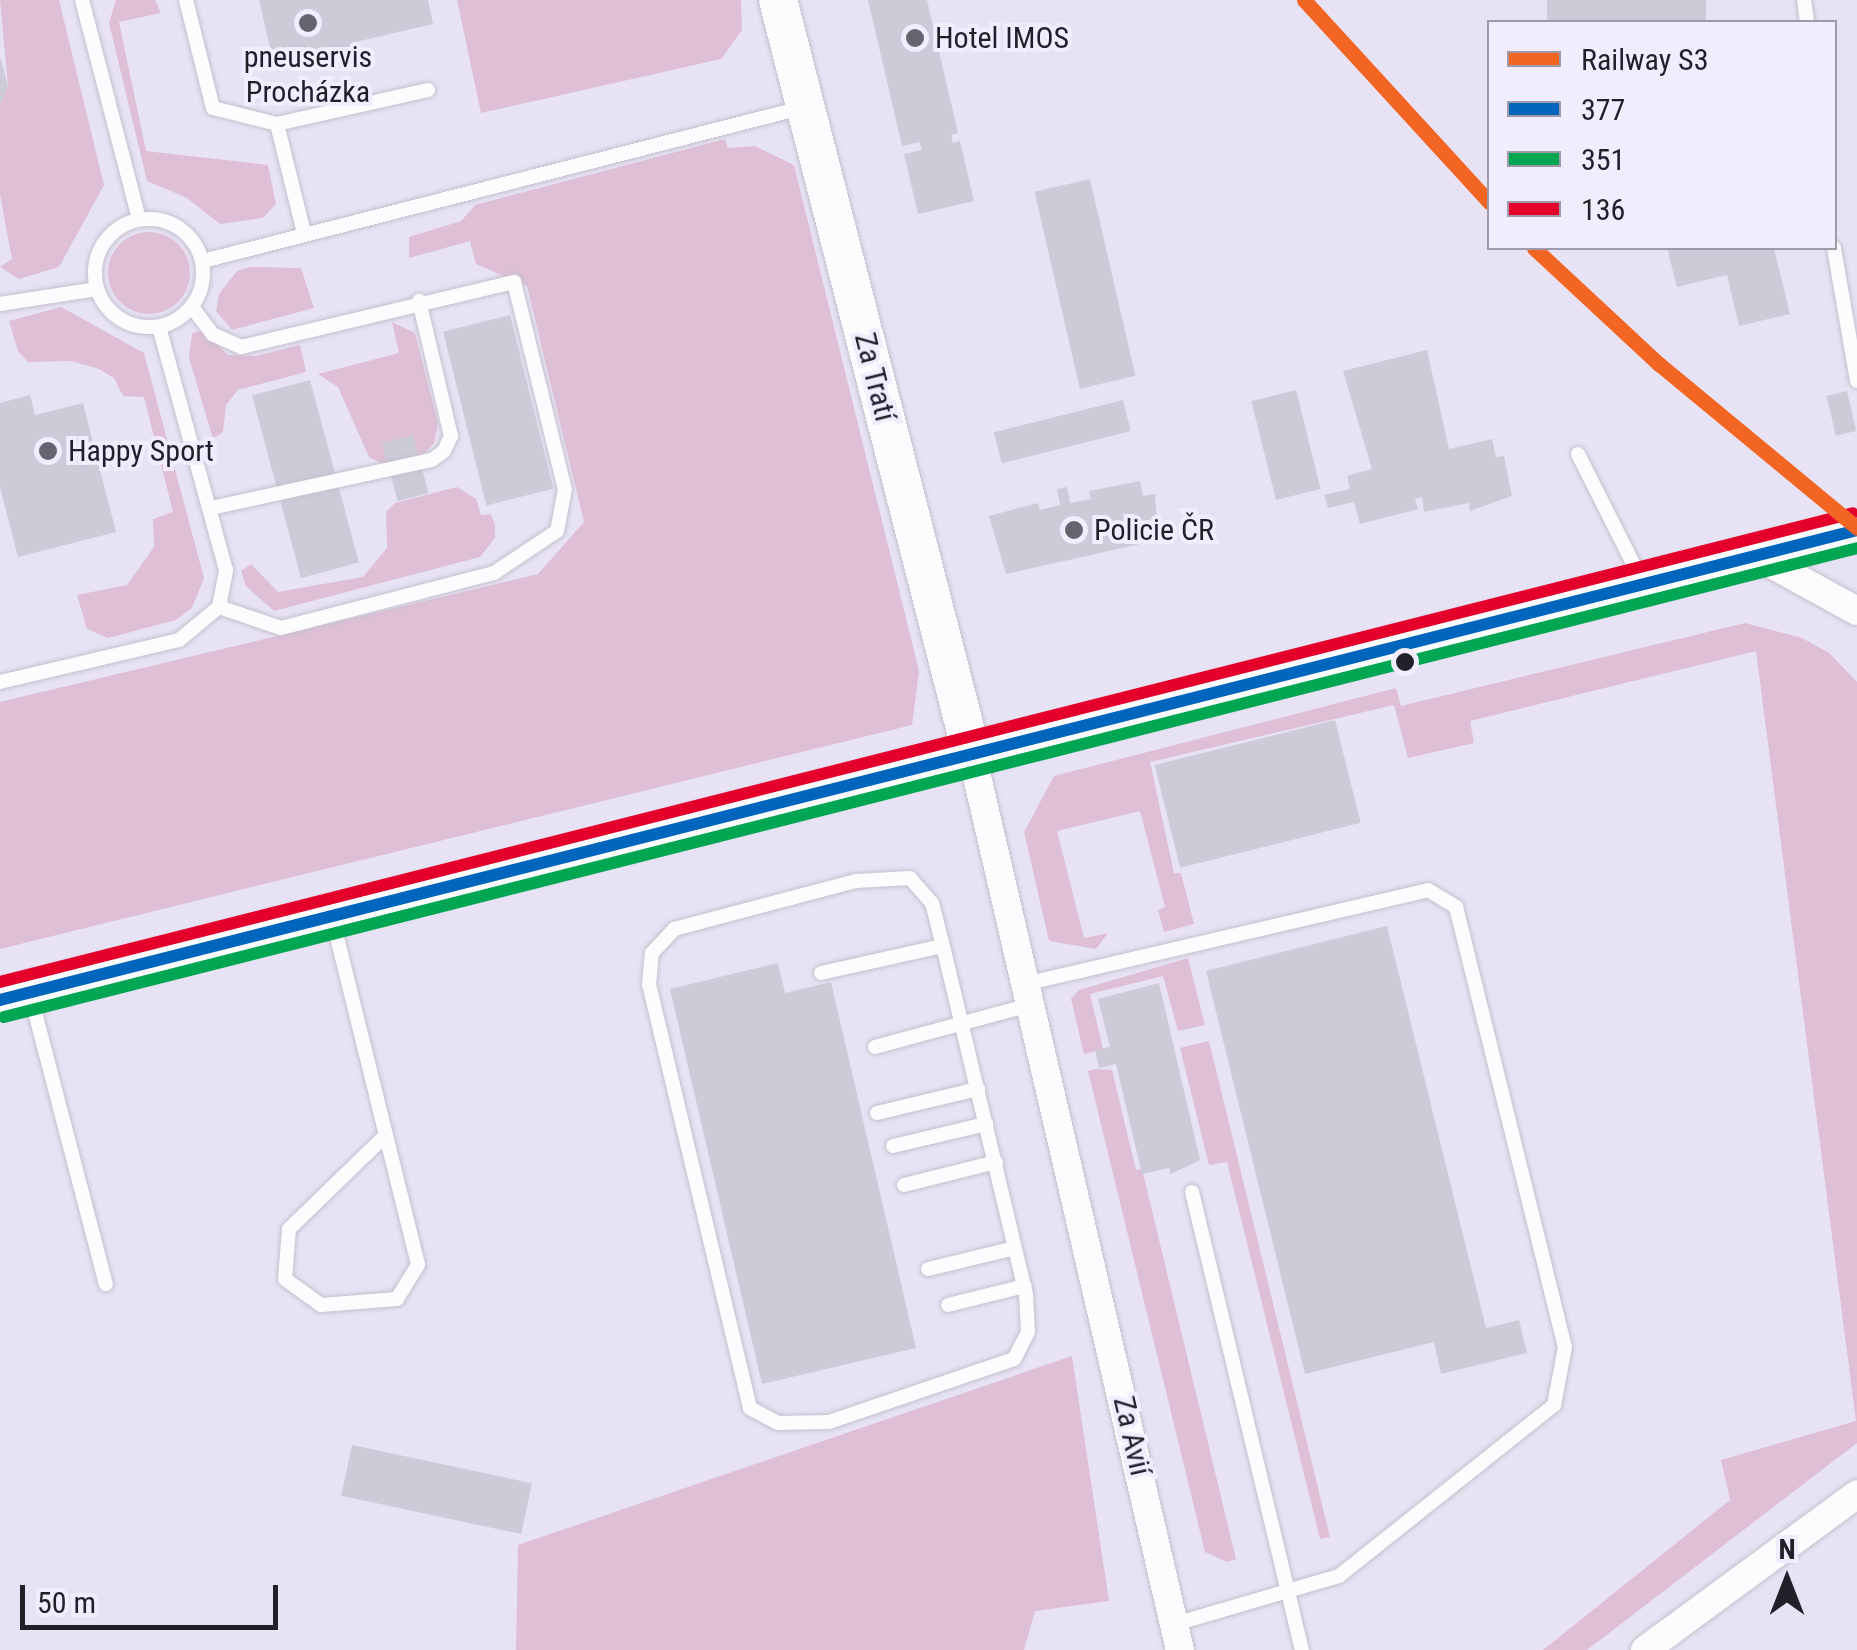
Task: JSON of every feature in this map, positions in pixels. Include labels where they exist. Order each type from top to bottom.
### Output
[{"type":"street","name":"Za Tratí","points":[[778,0],[972,755]]},
{"type":"street","points":[[15,996],[1857,530]]},
{"type":"street","points":[[1756,555],[1857,612]]},
{"type":"street","name":"Za Avií","points":[[972,755],[1031,994],[1178,1637]]},
{"type":"street","points":[[1645,1650],[1857,1494]]},
{"type":"lane","points":[[82,0],[139,219]]},
{"type":"lane","points":[[186,0],[213,108],[277,124],[428,90]]},
{"type":"lane","points":[[202,261],[806,107]]},
{"type":"lane","points":[[277,124],[304,233]]},
{"type":"lane","points":[[139,219],[172,223],[186,232],[202,261],[192,307],[159,327],[128,324],[96,288],[94,270],[107,237],[139,219]]},
{"type":"lane","points":[[1834,250],[1852,331],[1857,381]]},
{"type":"lane","points":[[192,307],[212,334],[241,347],[420,301],[514,282],[565,490],[556,531],[494,573],[280,628],[219,607]]},
{"type":"lane","points":[[0,304],[96,288]]},
{"type":"lane","points":[[210,508],[432,460],[444,451],[451,436],[420,301]]},
{"type":"lane","points":[[0,682],[180,640],[219,607],[226,570],[159,327]]},
{"type":"lane","points":[[1578,454],[1643,584]]},
{"type":"lane","points":[[910,878],[932,903],[963,1021],[1024,1286],[1028,1332],[1014,1359],[829,1422],[778,1423],[750,1408],[649,984],[652,952],[674,928],[856,881],[910,878]]},
{"type":"lane","points":[[875,1047],[963,1021],[1031,994],[1428,890],[1456,907],[1565,1347],[1554,1405],[1339,1576],[1286,1589],[1178,1637]]},
{"type":"lane","points":[[332,917],[418,1264],[397,1300],[321,1305],[284,1279],[289,1229],[386,1135]]},
{"type":"lane","points":[[821,972],[943,946]]},
{"type":"lane","points":[[15,996],[106,1284]]},
{"type":"lane","points":[[877,1114],[978,1089]]},
{"type":"lane","points":[[893,1146],[986,1124]]},
{"type":"lane","points":[[904,1185],[996,1162]]},
{"type":"lane","points":[[1192,1192],[1302,1650]]},
{"type":"lane","points":[[928,1268],[1016,1248]]},
{"type":"lane","points":[[948,1305],[1024,1286]]},
{"type":"shaded area","points":[[0,0],[59,0],[104,185],[59,267],[19,279],[0,267],[12,259],[0,195],[0,104],[8,86]]},
{"type":"shaded area","points":[[116,0],[155,0],[161,13],[119,22],[146,151],[268,165],[276,204],[263,218],[220,224],[187,198],[147,181],[109,23]]},
{"type":"shaded area","points":[[457,0],[741,0],[742,30],[721,59],[481,113]]},
{"type":"shaded area","points":[[725,139],[728,148],[755,146],[794,165],[919,671],[912,725],[0,949],[0,702],[538,574],[584,522],[527,286],[476,264],[470,241],[409,258],[409,237],[461,221],[475,205]]},
{"type":"shaded area","points":[[149,232],[178,244],[190,273],[178,302],[149,314],[120,302],[108,273],[120,244]]},
{"type":"shaded area","points":[[250,267],[301,268],[314,308],[232,330],[216,311],[219,294],[237,271]]},
{"type":"shaded area","points":[[61,307],[144,353],[204,578],[192,608],[176,620],[108,638],[87,629],[77,595],[127,585],[154,547],[153,519],[173,512],[144,397],[123,396],[114,378],[99,369],[71,361],[28,362],[18,351],[9,321]]},
{"type":"shaded area","points":[[392,322],[415,333],[438,423],[434,443],[419,460],[389,467],[369,457],[338,387],[318,374],[399,353]]},
{"type":"shaded area","points":[[202,331],[228,355],[256,356],[300,345],[306,372],[238,390],[226,405],[223,432],[213,439],[189,358],[192,333]]},
{"type":"shaded area","points":[[457,487],[476,499],[481,515],[491,514],[495,525],[495,538],[480,557],[274,611],[246,586],[241,571],[251,564],[278,592],[363,577],[387,548],[386,512],[395,503]]},
{"type":"shaded area","points":[[1745,623],[1802,638],[1829,653],[1857,682],[1857,1443],[1587,1650],[1543,1650],[1730,1500],[1721,1460],[1856,1421],[1756,651],[1470,721],[1474,743],[1408,758],[1394,705],[1150,762],[1174,873],[1181,873],[1194,924],[1164,932],[1158,910],[1165,907],[1140,811],[1057,831],[1084,938],[1108,933],[1096,949],[1049,941],[1024,832],[1054,776],[1396,688],[1401,706]]},
{"type":"shaded area","points":[[1188,958],[1205,1025],[1178,1031],[1163,976],[1090,994],[1103,1049],[1084,1054],[1071,999],[1079,990]]},
{"type":"shaded area","points":[[1209,1041],[1330,1537],[1320,1539],[1227,1162],[1209,1165],[1180,1048]]},
{"type":"shaded area","points":[[1112,1070],[1136,1170],[1142,1169],[1236,1559],[1227,1562],[1205,1552],[1088,1071]]},
{"type":"shaded area","points":[[1072,1356],[1109,1601],[1035,1611],[1024,1650],[516,1650],[518,1545]]},
{"type":"building","points":[[259,0],[428,0],[433,24],[351,43],[354,57],[299,70],[296,55],[273,61]]},
{"type":"building","points":[[868,0],[927,0],[958,133],[951,135],[953,143],[960,141],[974,201],[918,214],[904,154],[922,150],[919,142],[902,146]]},
{"type":"building","points":[[1547,0],[1706,0],[1706,20],[1547,20]]},
{"type":"building","points":[[0,60],[8,86],[0,104]]},
{"type":"building","points":[[1090,179],[1135,376],[1080,389],[1034,192]]},
{"type":"building","points":[[1668,250],[1774,250],[1790,314],[1739,326],[1727,275],[1677,287]]},
{"type":"building","points":[[510,315],[553,489],[486,505],[443,332]]},
{"type":"building","points":[[1427,350],[1449,449],[1492,439],[1496,457],[1504,456],[1512,496],[1470,511],[1469,503],[1424,512],[1422,497],[1415,499],[1418,509],[1360,524],[1354,502],[1328,508],[1324,495],[1350,489],[1347,476],[1372,469],[1343,371]]},
{"type":"building","points":[[310,380],[359,563],[301,578],[252,396]]},
{"type":"building","points":[[1296,390],[1321,489],[1276,500],[1251,401]]},
{"type":"building","points":[[1847,391],[1856,431],[1836,436],[1827,396]]},
{"type":"building","name":"Happy Sport","points":[[30,395],[35,415],[83,403],[116,532],[18,557],[0,487],[0,403]]},
{"type":"building","points":[[1123,400],[1131,431],[1002,463],[994,432]]},
{"type":"building","points":[[413,435],[429,493],[398,501],[382,443]]},
{"type":"building","name":"Policie ČR","points":[[1140,481],[1143,496],[1155,494],[1158,540],[1006,574],[989,516],[1038,503],[1040,510],[1060,505],[1057,489],[1067,487],[1070,503],[1091,499],[1089,491]]},
{"type":"building","points":[[1335,720],[1361,823],[1180,868],[1155,765]]},
{"type":"building","points":[[1387,926],[1486,1328],[1519,1320],[1527,1353],[1441,1374],[1434,1342],[1305,1374],[1206,971]]},
{"type":"building","points":[[778,963],[785,993],[831,982],[916,1348],[762,1384],[670,989]]},
{"type":"building","points":[[1159,983],[1200,1160],[1171,1174],[1169,1168],[1142,1174],[1116,1064],[1099,1068],[1095,1050],[1110,1047],[1098,999]]},
{"type":"building","points":[[352,1445],[532,1483],[521,1534],[341,1496]]},
{"type":"rail line","name":"S3","points":[[1304,0],[1487,200]]},
{"type":"rail line","name":"S3","points":[[1536,250],[1659,364],[1857,528]]},
{"type":"transit line","name":"136","points":[[0,982],[1853,513]]},
{"type":"transit line","name":"377","points":[[0,1000],[1857,530]]},
{"type":"transit line","name":"351","points":[[4,1017],[1857,548]]},
{"type":"place","name":"pneuservis Procházka","points":[[308,23]]},
{"type":"place","name":"Hotel IMOS","points":[[915,38]]},
{"type":"place","name":"Happy Sport","points":[[48,451]]},
{"type":"place","name":"Policie ČR","points":[[1074,530]]}]
